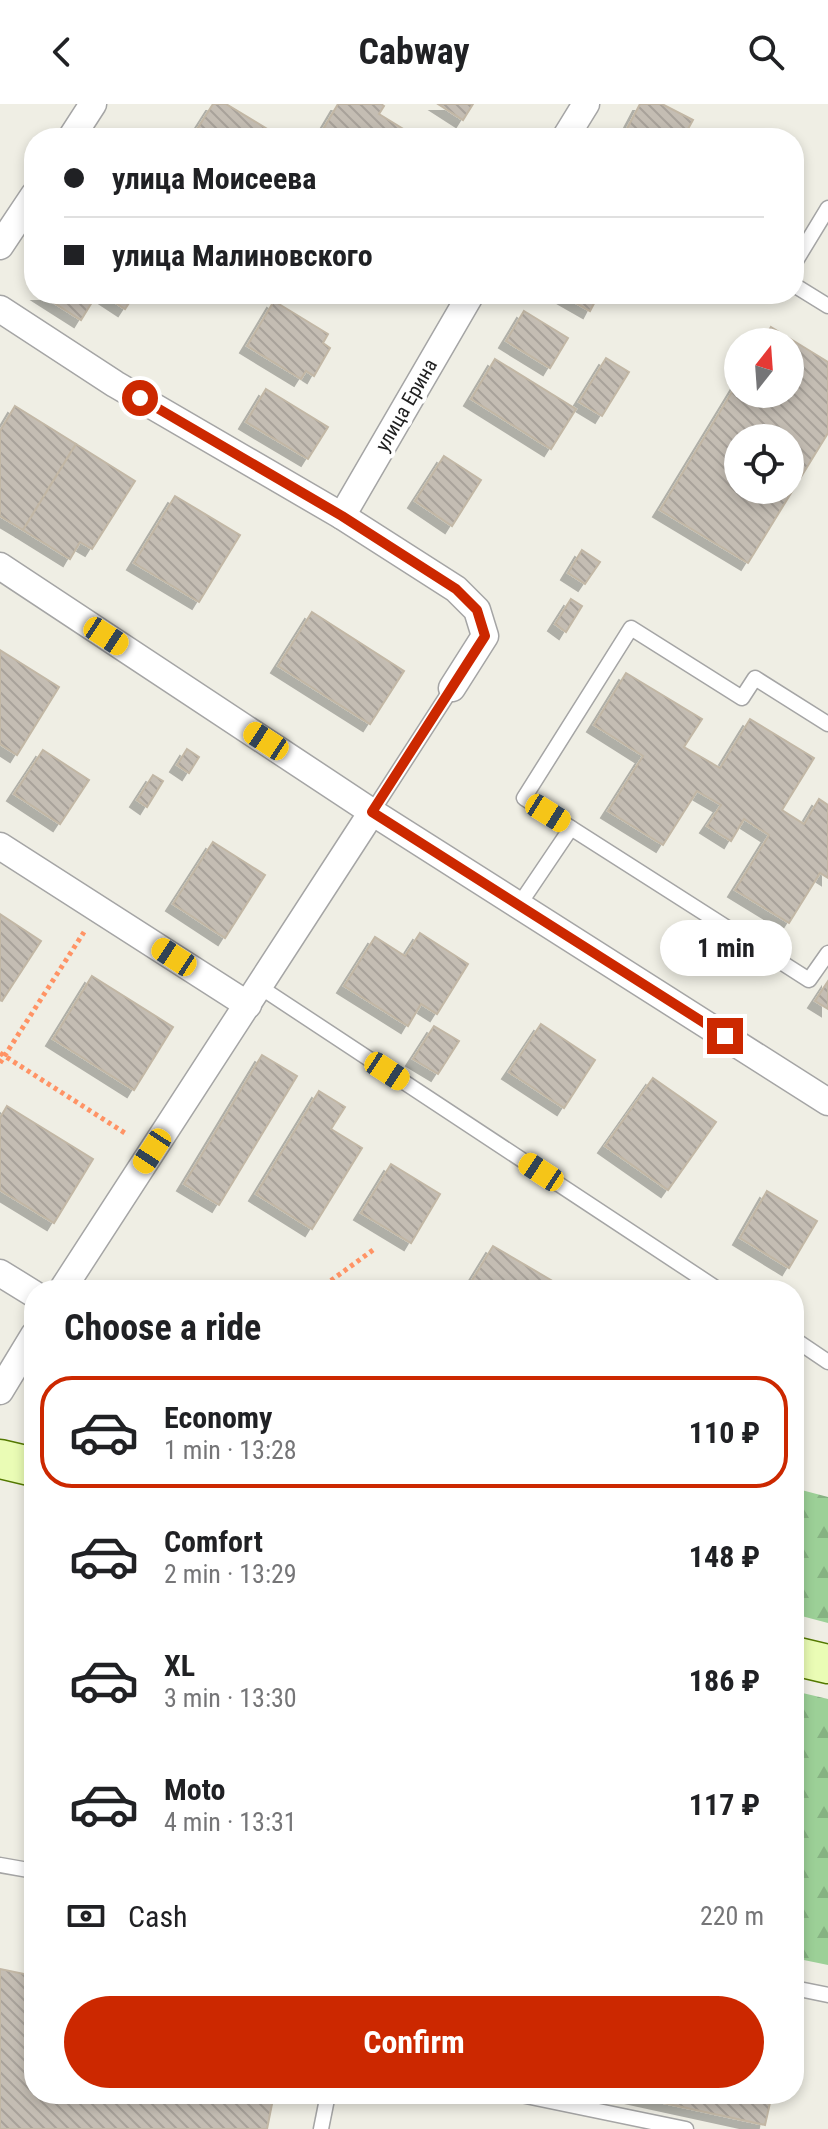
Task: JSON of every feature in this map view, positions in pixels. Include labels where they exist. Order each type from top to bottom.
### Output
[{"type":"main road","points":[[0,1459],[24,1465]]},
{"type":"main road","points":[[804,1658],[828,1664]]},
{"type":"street","points":[[77,128],[93,104]]},
{"type":"street","points":[[571,128],[586,104]]},
{"type":"street","points":[[0,246],[24,210]]},
{"type":"street","name":"улица Ерина","points":[[342,516],[465,304]]},
{"type":"street","points":[[0,309],[115,384],[342,516],[456,589],[477,610],[485,636],[452,688]]},
{"type":"street","points":[[0,566],[372,812],[828,1102]]},
{"type":"street","points":[[68,1280],[372,812]]},
{"type":"street","points":[[0,846],[99,909],[254,996]]},
{"type":"street","points":[[0,1273],[24,1288]]},
{"type":"street","points":[[0,1391],[24,1351]]},
{"type":"lane","points":[[804,248],[828,208]]},
{"type":"lane","points":[[804,291],[828,306]]},
{"type":"lane","points":[[828,724],[755,678],[742,698],[631,628],[524,798],[809,980],[828,953]]},
{"type":"lane","points":[[372,812],[452,688]]},
{"type":"lane","points":[[519,905],[571,828]]},
{"type":"lane","points":[[254,996],[703,1280]]},
{"type":"lane","points":[[804,1346],[828,1362]]},
{"type":"lane","points":[[0,1865],[24,1869]]},
{"type":"lane","points":[[804,1990],[828,1995]]},
{"type":"lane","points":[[321,2129],[326,2104]]},
{"type":"lane","points":[[565,2104],[686,2129]]},
{"type":"path","points":[[0,1063],[2,1054],[99,909]]},
{"type":"path","points":[[2,1054],[152,1151]]},
{"type":"path","points":[[332,1280],[373,1250]]},
{"type":"green space","points":[[804,1491],[828,1497],[828,1623],[804,1617]]},
{"type":"green space","points":[[804,1693],[828,1699],[828,1965],[804,1960]]},
{"type":"building","points":[[213,104],[226,104],[266,128],[198,128]]},
{"type":"building","points":[[338,104],[381,104],[384,106],[379,114],[402,128],[324,128]]},
{"type":"building","points":[[438,104],[473,104],[463,120]]},
{"type":"building","points":[[640,104],[662,104],[693,120],[689,128],[627,128]]},
{"type":"building","points":[[56,304],[91,304],[81,320]]},
{"type":"building","points":[[272,304],[279,304],[328,334],[323,343],[330,348],[314,376],[306,371],[301,379],[247,346]]},
{"type":"building","points":[[578,304],[594,304],[590,311]]},
{"type":"building","points":[[524,311],[568,338],[550,368],[506,341]]},
{"type":"building","points":[[804,347],[828,362],[828,433],[804,472],[804,424],[724,424],[724,504],[784,504],[748,563],[660,510],[724,405],[724,408],[804,408]]},
{"type":"building","points":[[606,358],[629,372],[602,416],[579,402]]},
{"type":"building","points":[[495,359],[576,409],[551,449],[471,399]]},
{"type":"building","points":[[266,389],[328,427],[308,459],[246,422]]},
{"type":"building","points":[[15,406],[76,444],[23,530],[0,516],[0,431]]},
{"type":"building","points":[[76,444],[135,481],[92,549],[80,542],[70,559],[23,530]]},
{"type":"building","points":[[444,456],[481,480],[452,526],[415,501]]},
{"type":"building","points":[[175,496],[240,535],[199,602],[134,563]]},
{"type":"building","points":[[582,550],[600,562],[585,584],[568,573]]},
{"type":"building","points":[[571,599],[582,606],[566,632],[555,624]]},
{"type":"building","points":[[312,612],[404,671],[370,724],[278,666]]},
{"type":"building","points":[[0,650],[59,687],[17,755],[0,744]]},
{"type":"building","points":[[626,673],[702,719],[684,747],[720,768],[750,719],[814,758],[782,810],[804,824],[819,799],[828,805],[828,878],[820,873],[789,923],[735,890],[769,835],[744,819],[731,841],[707,826],[721,805],[697,791],[663,845],[608,811],[643,756],[594,725]]},
{"type":"building","points":[[187,749],[199,757],[189,773],[177,765]]},
{"type":"building","points":[[43,750],[89,780],[60,824],[14,794]]},
{"type":"building","points":[[153,775],[163,781],[147,807],[137,800]]},
{"type":"building","points":[[213,842],[265,875],[225,938],[173,904]]},
{"type":"building","points":[[0,914],[41,941],[2,1001],[0,1000]]},
{"type":"building","points":[[420,933],[468,964],[437,1014],[421,1004],[408,1026],[344,986],[375,937],[405,956]]},
{"type":"building","points":[[92,976],[173,1027],[134,1090],[53,1039]]},
{"type":"building","points":[[828,981],[828,1009],[815,1001]]},
{"type":"building","points":[[541,1024],[595,1060],[564,1108],[509,1072]]},
{"type":"building","points":[[434,1026],[459,1041],[438,1074],[413,1059]]},
{"type":"building","points":[[262,1055],[297,1076],[219,1205],[184,1184]]},
{"type":"building","points":[[653,1078],[716,1122],[668,1190],[605,1146]]},
{"type":"building","points":[[319,1091],[345,1107],[331,1129],[362,1148],[312,1229],[256,1194]]},
{"type":"building","points":[[7,1106],[93,1159],[54,1223],[0,1190],[0,1118]]},
{"type":"building","points":[[391,1164],[440,1194],[411,1243],[361,1213]]},
{"type":"building","points":[[767,1191],[817,1221],[789,1268],[740,1238]]},
{"type":"building","points":[[493,1246],[551,1280],[472,1280]]},
{"type":"building","points":[[0,1969],[24,1974],[24,2104],[272,2104],[267,2129],[0,2129]]},
{"type":"building","points":[[668,2104],[770,2104],[765,2125]]},
{"type":"route","points":[[140,398],[342,516],[456,589],[477,610],[485,636],[372,812],[725,1036]]}]
